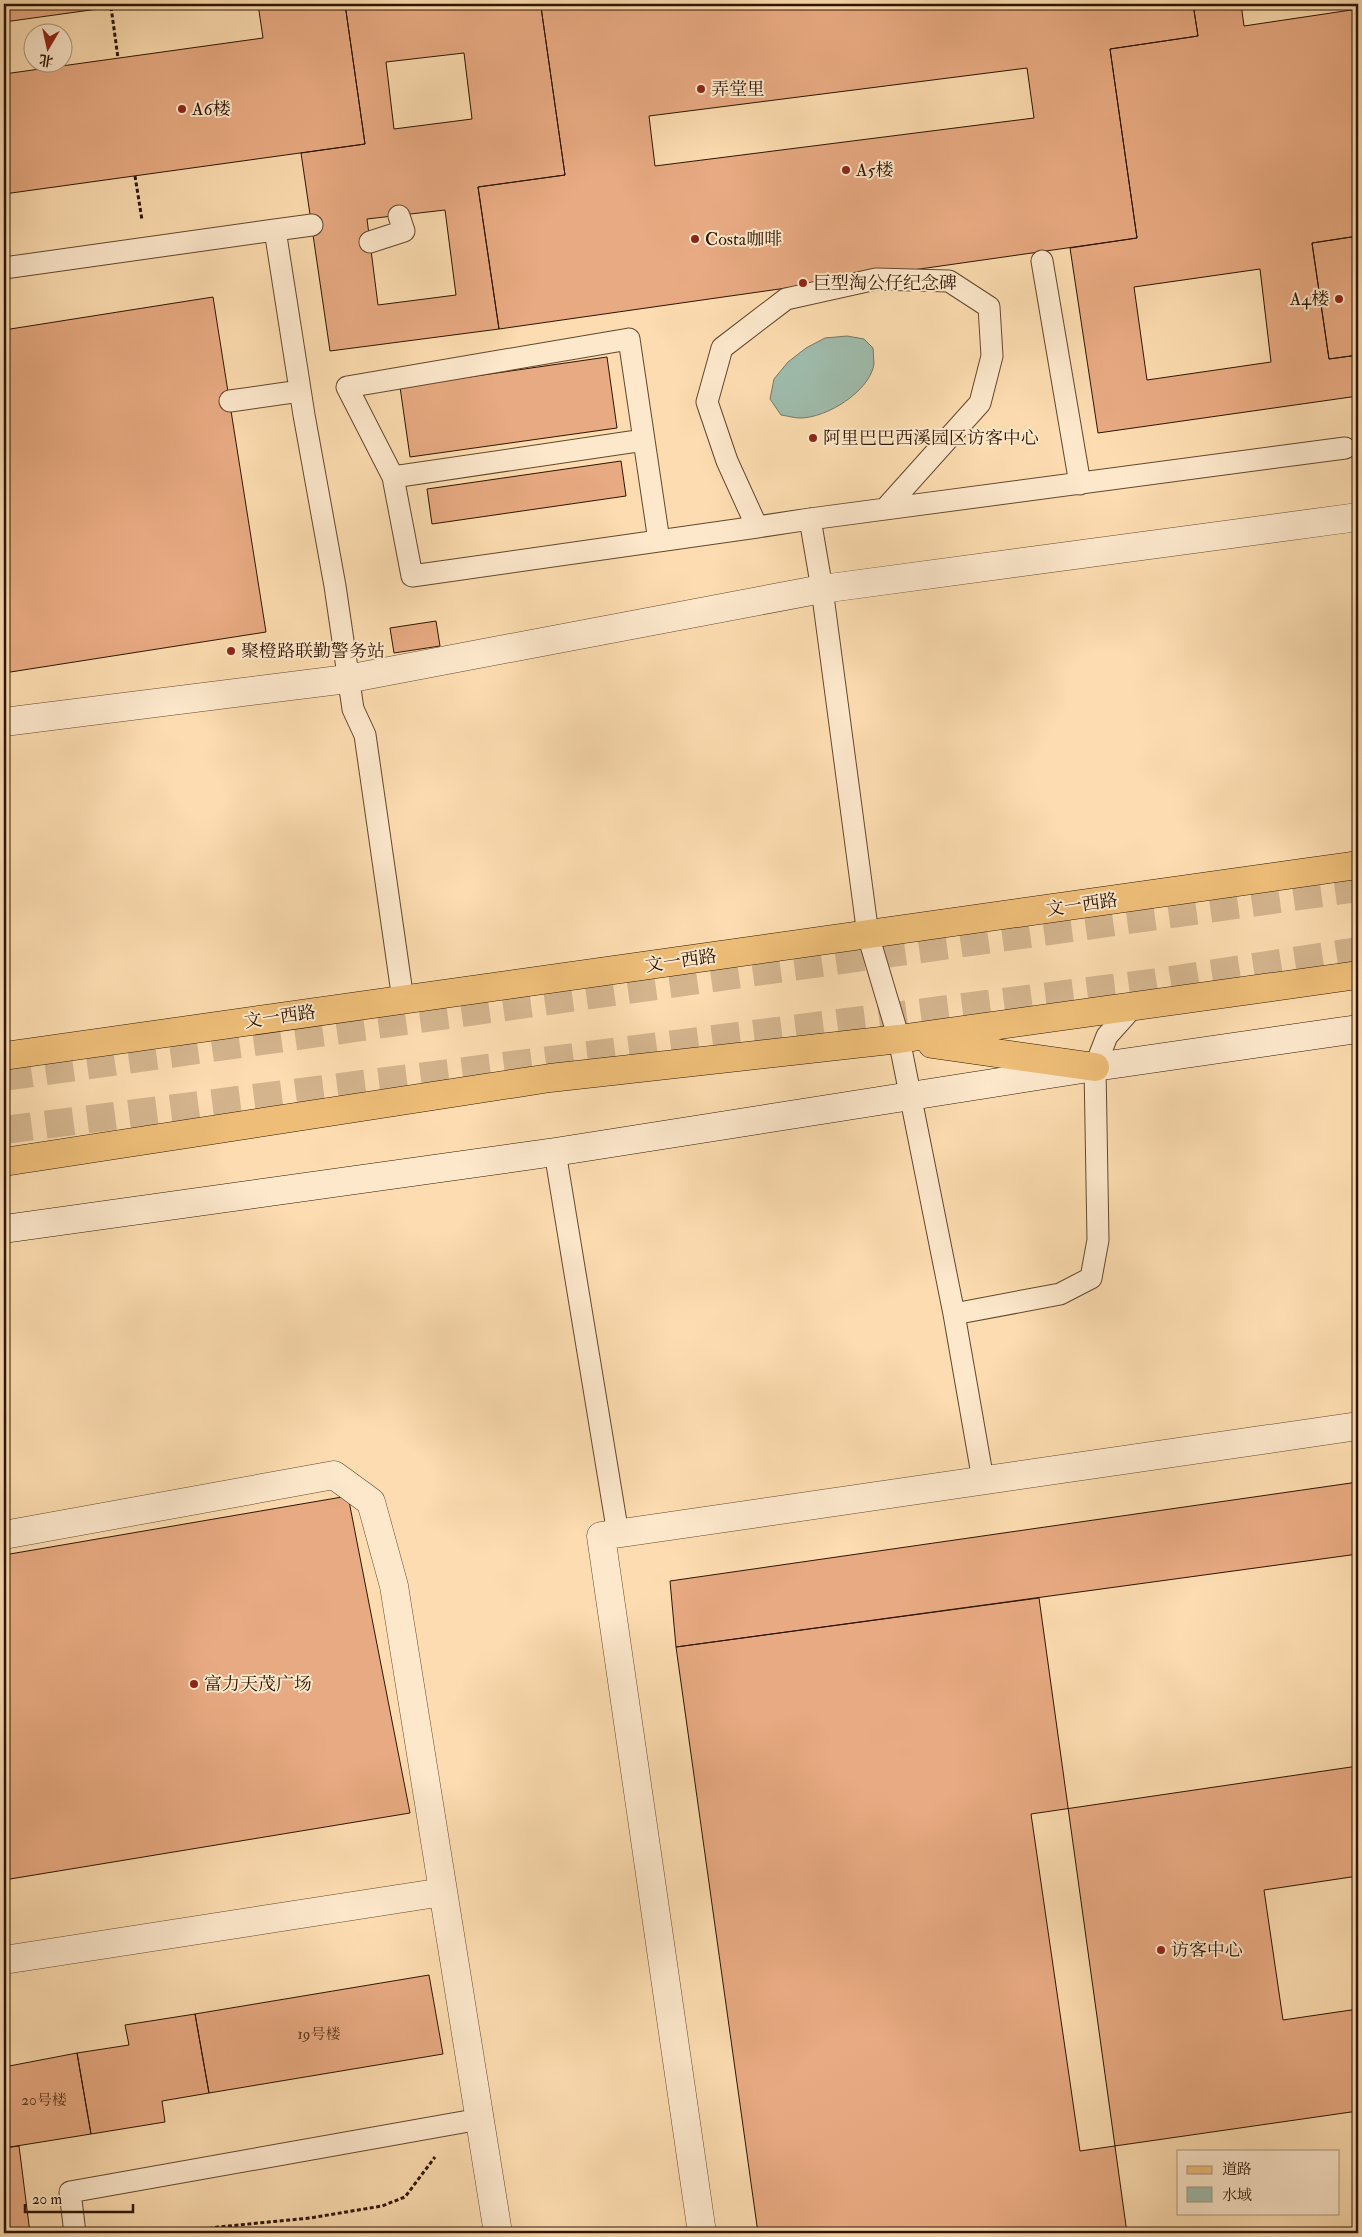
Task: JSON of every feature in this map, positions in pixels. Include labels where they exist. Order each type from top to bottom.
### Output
[{"type":"main road","name":"文一西路","points":[[4,1056],[868,936],[1358,865]]},
{"type":"main road","points":[[4,1162],[550,1078],[899,1039],[1133,1008],[1358,975]]},
{"type":"main road","points":[[899,1039],[1095,1067]]},
{"type":"street","points":[[4,722],[348,679],[822,589],[1358,517]]},
{"type":"street","points":[[4,1229],[555,1152],[1095,1067],[1358,1029]]},
{"type":"street","points":[[702,2233],[601,1536],[1358,1426]]},
{"type":"street","points":[[4,1535],[334,1476],[371,1502],[394,1586],[443,1892],[470,2120],[498,2233]]},
{"type":"street","points":[[4,1960],[443,1892]]},
{"type":"lane","points":[[370,242],[404,231],[398,216]]},
{"type":"lane","points":[[4,268],[312,225]]},
{"type":"lane","points":[[275,230],[300,391],[335,586],[353,709],[365,735],[403,1000]]},
{"type":"lane","points":[[1042,261],[1080,484]]},
{"type":"lane","points":[[757,527],[727,461],[707,402],[722,348],[786,298],[876,279],[950,281],[989,307],[992,356],[980,403],[885,509]]},
{"type":"lane","points":[[659,541],[629,339],[347,387],[393,478],[412,576],[659,541],[757,527],[810,519],[1345,448]]},
{"type":"lane","points":[[230,401],[300,391]]},
{"type":"lane","points":[[393,478],[644,440]]},
{"type":"lane","points":[[810,519],[822,589],[868,936],[899,1039],[954,1314],[983,1480]]},
{"type":"lane","points":[[954,1314],[1060,1294],[1091,1278],[1098,1240],[1095,1067],[1107,1036],[1133,1008]]},
{"type":"lane","points":[[555,1152],[618,1534]]},
{"type":"lane","points":[[75,2233],[70,2192],[470,2120]]},
{"type":"path","points":[[111,7],[118,58]]},
{"type":"path","points":[[135,176],[147,248]]},
{"type":"path","points":[[183,2233],[218,2227],[310,2218],[382,2206],[405,2197],[470,2120]]},
{"type":"water","points":[[847,336],[864,339],[873,348],[874,364],[865,384],[846,401],[822,413],[800,418],[781,415],[770,399],[774,379],[788,362],[806,348],[825,338]]},
{"type":"building","points":[[4,4],[134,4],[4,22]]},
{"type":"building","name":"A6楼","points":[[258,4],[345,4],[365,144],[4,194],[4,74],[22,71],[72,72],[72,65],[263,38]]},
{"type":"building","points":[[345,4],[565,4],[541,7],[565,175],[478,187],[499,329],[330,351],[301,153],[365,144]],"holes":[[[464,53],[472,119],[394,129],[386,62]],[[445,210],[456,295],[378,305],[367,219]]]},
{"type":"building","name":"A5楼","points":[[565,4],[1193,4],[1198,36],[1110,49],[1137,238],[499,329],[478,187],[565,175],[541,7]],"holes":[[[1027,68],[1034,118],[655,166],[649,116]]]},
{"type":"building","points":[[1193,4],[1241,4],[1244,26],[1358,9],[1358,236],[1312,243],[1329,359],[1358,355],[1358,396],[1098,433],[1070,248],[1137,238],[1110,49],[1198,36]],"holes":[[[1260,269],[1271,362],[1147,380],[1134,287]]]},
{"type":"building","name":"A4楼","points":[[1358,236],[1358,355],[1329,359],[1312,243]]},
{"type":"building","points":[[213,297],[266,632],[4,673],[4,330]]},
{"type":"building","points":[[607,357],[617,428],[410,457],[400,387]]},
{"type":"building","points":[[621,461],[626,496],[432,524],[427,489]]},
{"type":"building","points":[[436,621],[440,646],[394,653],[390,628]]},
{"type":"building","points":[[1358,1482],[1358,1554],[676,1647],[670,1581]]},
{"type":"building","name":"富力天茂广场","points":[[348,1496],[410,1813],[4,1880],[4,1555]]},
{"type":"building","points":[[1039,1598],[1127,2233],[758,2233],[676,1647]]},
{"type":"building","name":"访客中心","points":[[1358,1766],[1358,1876],[1264,1890],[1283,2020],[1358,2009],[1358,2111],[1080,2151],[1031,1814]]},
{"type":"building","points":[[429,1975],[443,2054],[209,2093],[195,2014]]},
{"type":"building","points":[[195,2014],[209,2093],[162,2101],[165,2122],[91,2134],[77,2053],[129,2045],[125,2025]]},
{"type":"building","points":[[77,2053],[91,2134],[4,2148],[4,2067]]},
{"type":"building","points":[[19,2146],[30,2233],[4,2233],[4,2148]]},
{"type":"tunnel","points":[[4,1077],[1358,888]]},
{"type":"tunnel","points":[[4,1130],[1151,983],[1358,951]]},
{"type":"place","name":"弄堂里","points":[[701,89]]},
{"type":"place","name":"A6楼","points":[[182,109]]},
{"type":"place","name":"A5楼","points":[[846,170]]},
{"type":"place","name":"Costa咖啡","points":[[695,239]]},
{"type":"place","name":"巨型淘公仔纪念碑","points":[[803,283]]},
{"type":"place","name":"A4楼","points":[[1339,299]]},
{"type":"place","name":"阿里巴巴西溪园区访客中心","points":[[813,438]]},
{"type":"place","name":"聚橙路联勤警务站","points":[[231,651]]},
{"type":"place","name":"富力天茂广场","points":[[194,1684]]},
{"type":"place","name":"访客中心","points":[[1161,1950]]}]
